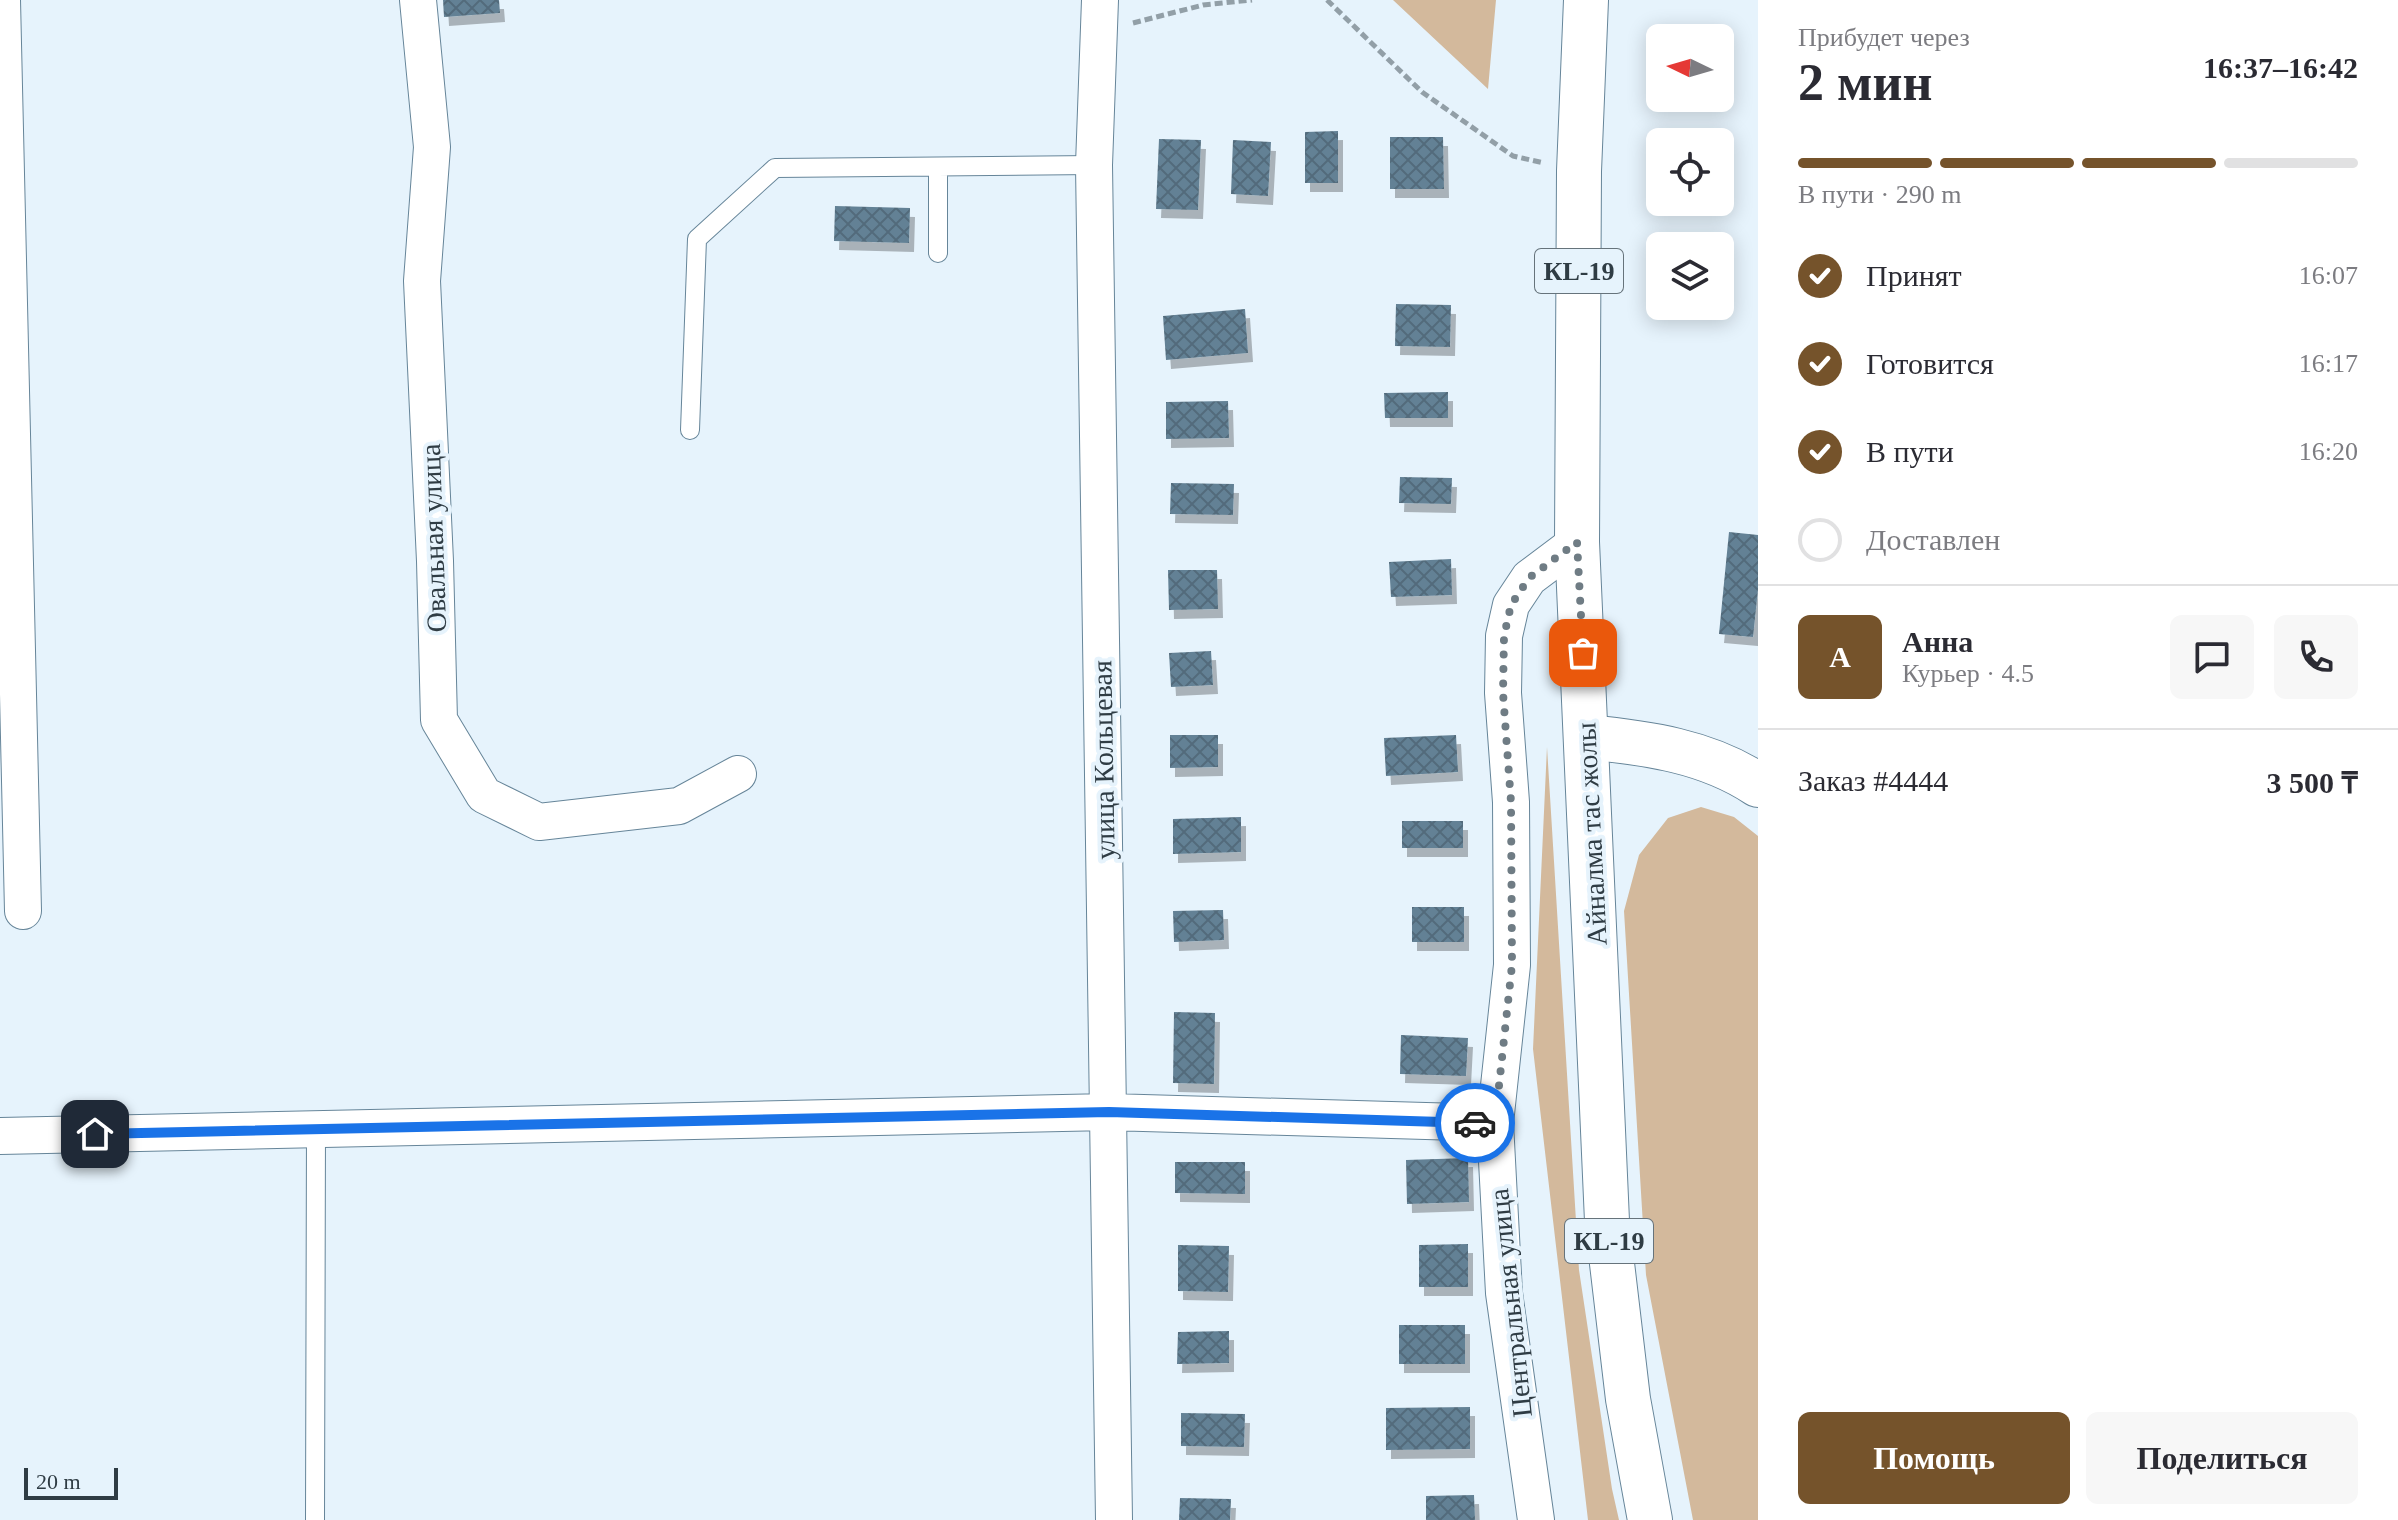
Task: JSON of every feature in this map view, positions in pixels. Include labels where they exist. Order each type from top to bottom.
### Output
[{"type":"main road","name":"Айналма тас жолы","points":[[1586,0],[1579,171],[1577,542],[1607,1221],[1628,1399],[1650,1520]]},
{"type":"main road","points":[[1587,737],[1676,749],[1718,763],[1758,785]]},
{"type":"street","points":[[2,0],[23,911]]},
{"type":"street","name":"Овальная улица","points":[[418,0],[432,147],[422,281],[439,720],[484,795],[539,822],[679,806],[738,774]]},
{"type":"street","name":"улица Кольцевая","points":[[1098,16],[1094,165],[1114,1520]]},
{"type":"street","name":"Центральная улица","points":[[1536,1520],[1504,1293],[1495,1123],[1512,965],[1511,802],[1503,693],[1504,636],[1511,605],[1529,578],[1577,542]]},
{"type":"street","points":[[0,1136],[1109,1112],[1495,1123]]},
{"type":"lane","points":[[690,430],[697,239],[775,168],[1094,165]]},
{"type":"lane","points":[[938,167],[938,253]]},
{"type":"lane","points":[[315,1520],[316,1129]]},
{"type":"path","points":[[1098,16],[1252,0]]},
{"type":"path","points":[[1327,0],[1422,92],[1513,156],[1579,171]]},
{"type":"shaded area","points":[[1393,0],[1496,0],[1488,89]]},
{"type":"shaded area","points":[[1547,747],[1579,1270],[1619,1520],[1588,1520],[1533,1049]]},
{"type":"shaded area","points":[[1701,807],[1734,817],[1758,836],[1758,1520],[1693,1520],[1646,1275],[1624,911],[1639,855],[1668,818]]},
{"type":"building","points":[[443,0],[499,0],[500,13],[444,17]]},
{"type":"building","points":[[1338,131],[1338,183],[1305,183],[1305,132]]},
{"type":"building","points":[[1390,137],[1443,137],[1444,189],[1390,189]]},
{"type":"building","points":[[1159,139],[1201,140],[1198,210],[1156,209]]},
{"type":"building","points":[[1233,140],[1271,142],[1268,196],[1231,194]]},
{"type":"building","points":[[835,206],[910,208],[909,243],[834,241]]},
{"type":"building","points":[[1396,304],[1451,305],[1450,347],[1395,346]]},
{"type":"building","points":[[1245,309],[1248,353],[1166,360],[1163,316]]},
{"type":"building","points":[[1448,392],[1448,418],[1385,418],[1384,393]]},
{"type":"building","points":[[1228,401],[1229,438],[1166,439],[1166,402]]},
{"type":"building","points":[[1400,477],[1452,478],[1451,504],[1399,503]]},
{"type":"building","points":[[1171,483],[1234,484],[1233,515],[1170,514]]},
{"type":"building","points":[[1729,532],[1758,535],[1758,589],[1753,637],[1719,634]]},
{"type":"building","points":[[1451,559],[1452,595],[1391,597],[1389,562]]},
{"type":"building","points":[[1168,570],[1217,570],[1218,609],[1169,610]]},
{"type":"building","points":[[1211,651],[1213,685],[1171,687],[1169,653]]},
{"type":"building","points":[[1170,735],[1218,735],[1218,767],[1170,768]]},
{"type":"building","points":[[1456,735],[1458,772],[1386,776],[1384,738]]},
{"type":"building","points":[[1241,817],[1241,852],[1173,854],[1173,819]]},
{"type":"building","points":[[1402,821],[1463,821],[1463,848],[1402,848]]},
{"type":"building","points":[[1412,907],[1464,907],[1464,942],[1412,942]]},
{"type":"building","points":[[1223,910],[1224,940],[1174,942],[1173,911]]},
{"type":"building","points":[[1174,1012],[1215,1013],[1214,1084],[1173,1083]]},
{"type":"building","points":[[1401,1035],[1468,1038],[1466,1076],[1400,1074]]},
{"type":"building","points":[[1468,1158],[1469,1202],[1407,1204],[1406,1160]]},
{"type":"building","points":[[1175,1162],[1245,1162],[1245,1194],[1175,1193]]},
{"type":"building","points":[[1468,1244],[1468,1287],[1419,1287],[1419,1245]]},
{"type":"building","points":[[1178,1245],[1229,1246],[1228,1292],[1178,1291]]},
{"type":"building","points":[[1399,1325],[1465,1325],[1465,1364],[1399,1364]]},
{"type":"building","points":[[1229,1331],[1229,1363],[1177,1364],[1178,1332]]},
{"type":"building","points":[[1470,1407],[1470,1449],[1386,1450],[1386,1408]]},
{"type":"building","points":[[1181,1413],[1245,1414],[1244,1447],[1181,1446]]},
{"type":"building","points":[[1474,1495],[1475,1520],[1426,1520],[1426,1496]]},
{"type":"building","points":[[1180,1498],[1231,1499],[1230,1520],[1179,1520]]},
{"type":"way so far","points":[[1475,1123],[1495,1123],[1512,965],[1511,802],[1503,693],[1504,636],[1511,605],[1529,578],[1577,542],[1583,653]]},
{"type":"route","points":[[95,1134],[1109,1112],[1475,1123]]}]
